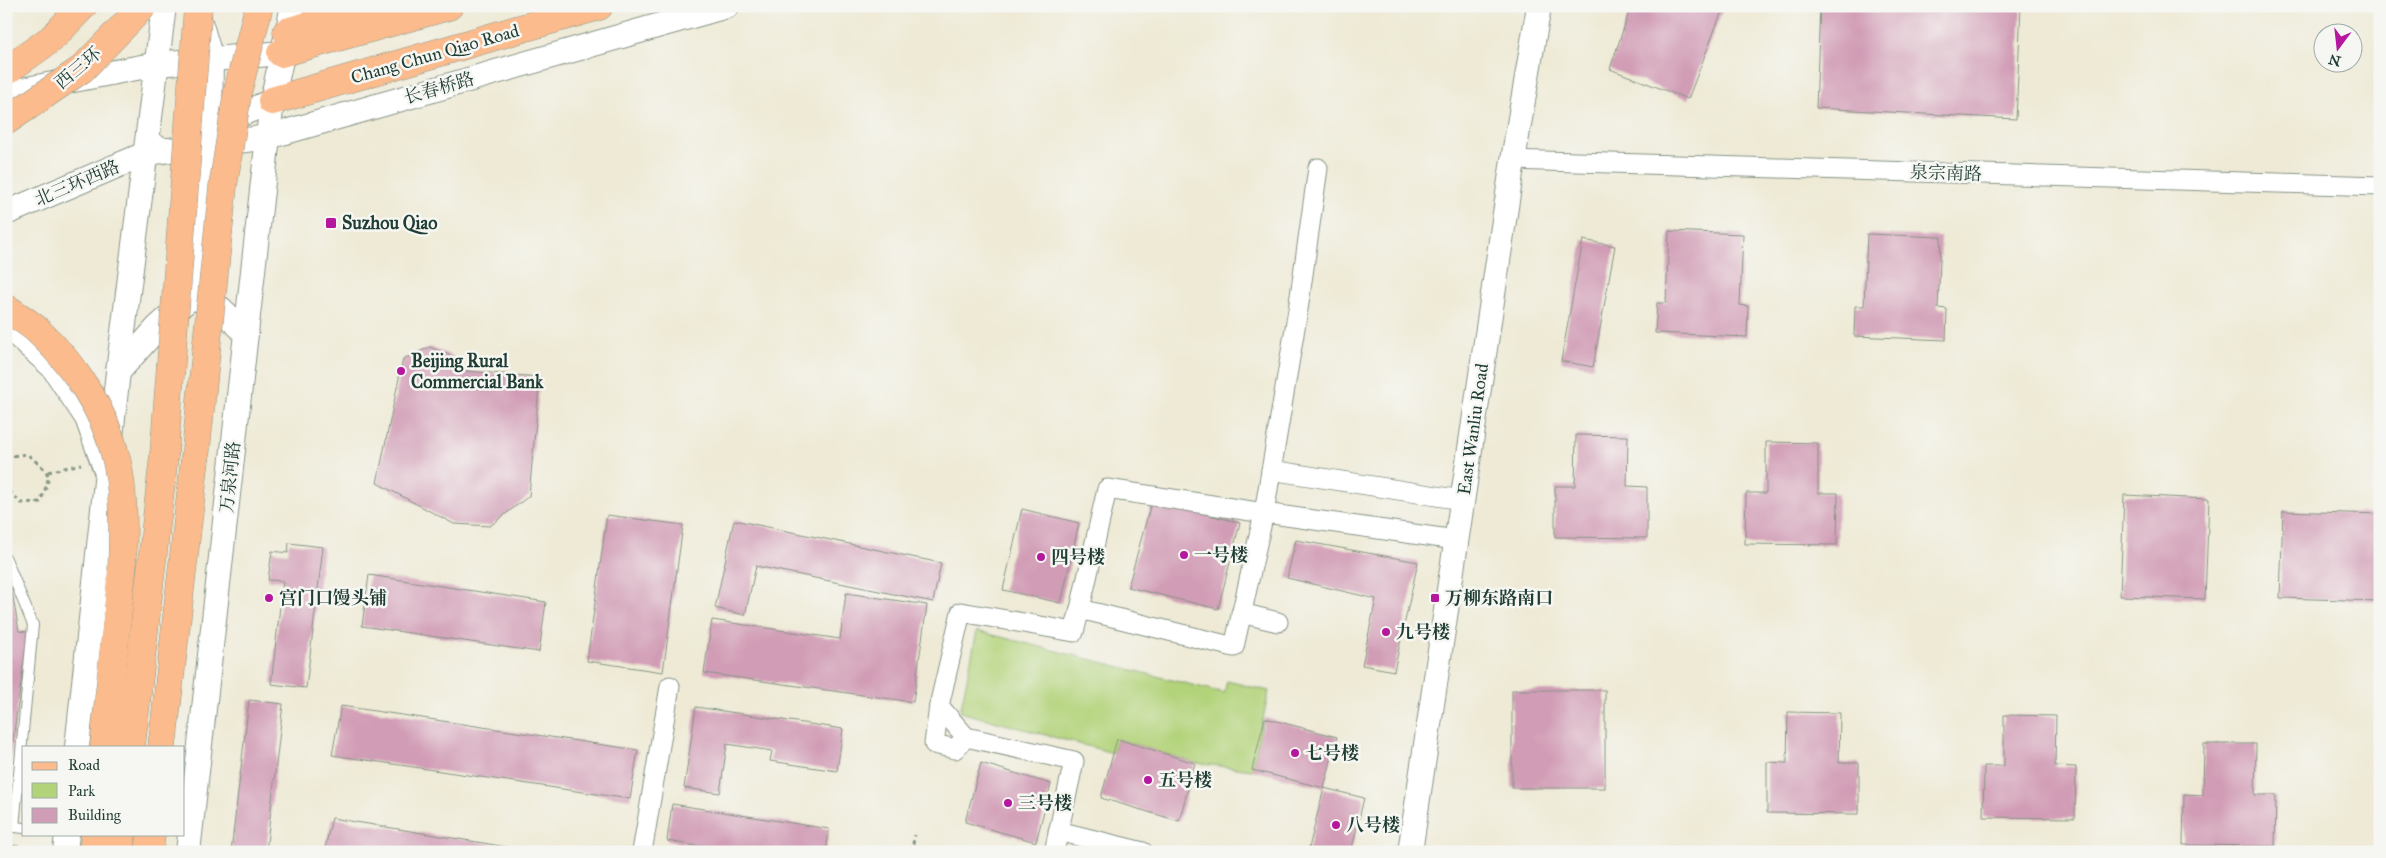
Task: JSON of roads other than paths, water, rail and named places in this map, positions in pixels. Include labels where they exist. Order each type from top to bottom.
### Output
[{"type":"main road","points":[[6,71],[51,39],[83,6]]},
{"type":"main road","name":"西三环","points":[[6,121],[82,69],[144,6]]},
{"type":"main road","points":[[131,746],[164,455],[197,6]]},
{"type":"main road","name":"万泉河路","points":[[162,746],[195,459],[223,186],[238,90],[259,6]]},
{"type":"main road","points":[[287,30],[376,6]]},
{"type":"main road","points":[[287,30],[449,6]]},
{"type":"main road","name":"Chang Chun Qiao Road","points":[[272,102],[599,6]]},
{"type":"main road","points":[[6,308],[36,329],[74,369],[99,413],[116,457],[123,510],[122,571],[104,746]]},
{"type":"main road","points":[[93,852],[95,836]]},
{"type":"main road","points":[[120,852],[122,836]]},
{"type":"main road","points":[[149,852],[151,836]]},
{"type":"street","points":[[43,86],[114,45],[144,6]]},
{"type":"street","points":[[77,746],[104,468],[147,152],[164,6]]},
{"type":"street","points":[[118,372],[158,327],[192,296],[209,136],[210,54],[197,6]]},
{"type":"street","name":"长春桥路","points":[[209,136],[268,137],[726,6]]},
{"type":"street","name":"East Wanliu Road","points":[[1410,852],[1513,160],[1539,6]]},
{"type":"street","points":[[6,93],[210,54],[287,30]]},
{"type":"street","name":"万泉河路","points":[[188,852],[272,102],[287,30]]},
{"type":"street","points":[[209,136],[272,102]]},
{"type":"street","name":"北三环西路","points":[[6,213],[147,152],[209,136]]},
{"type":"street","name":"泉宗南路","points":[[1513,160],[2380,186]]},
{"type":"street","points":[[1080,609],[1234,647],[1264,513],[1298,310],[1318,168]]},
{"type":"street","points":[[192,296],[221,309],[246,333]]},
{"type":"street","points":[[6,325],[52,367],[87,418],[104,468]]},
{"type":"street","points":[[1271,470],[1462,500]]},
{"type":"street","points":[[966,736],[955,749],[934,744],[939,706],[961,612],[1074,632],[1107,489],[1456,540]]},
{"type":"street","points":[[1241,613],[1278,622]]},
{"type":"street","points":[[642,852],[670,686]]},
{"type":"street","points":[[939,706],[966,736],[1074,762],[1054,852]]},
{"type":"street","points":[[1058,831],[1144,852]]},
{"type":"street","points":[[65,852],[67,836]]},
{"type":"lane","points":[[6,559],[33,625],[22,746]]},
{"type":"lane","points":[[15,827],[22,748]]},
{"type":"place","name":"Suzhou Qiao","points":[[331,223]]},
{"type":"place","name":"Beijing Rural Commercial Bank","points":[[401,371]]},
{"type":"place","name":"一号楼","points":[[1184,555]]},
{"type":"place","name":"四号楼","points":[[1041,557]]},
{"type":"place","name":"宫门口馒头铺","points":[[269,598]]},
{"type":"place","name":"万柳东路南口","points":[[1435,598]]},
{"type":"place","name":"九号楼","points":[[1386,632]]},
{"type":"place","name":"七号楼","points":[[1295,753]]},
{"type":"place","name":"五号楼","points":[[1148,780]]},
{"type":"place","name":"三号楼","points":[[1008,803]]},
{"type":"place","name":"八号楼","points":[[1336,825]]}]
